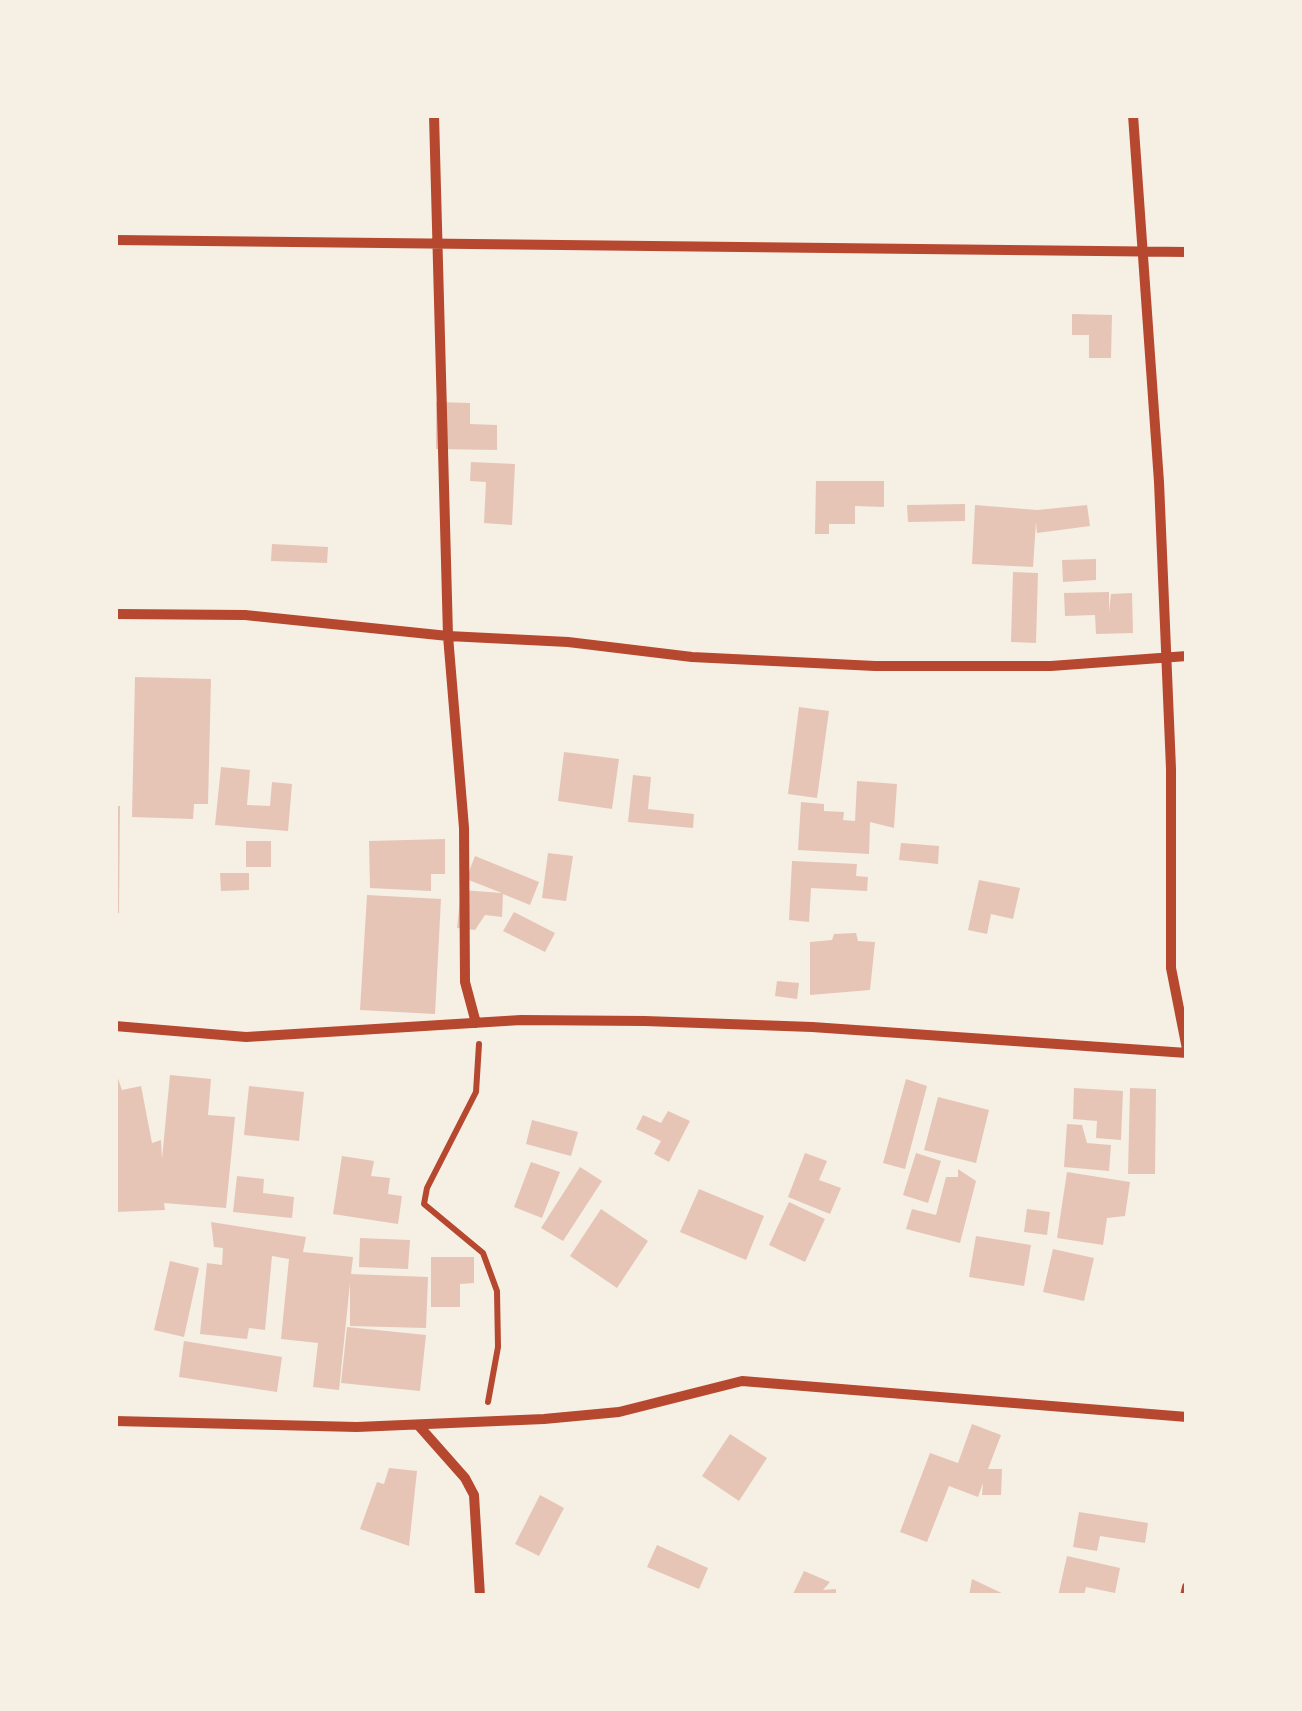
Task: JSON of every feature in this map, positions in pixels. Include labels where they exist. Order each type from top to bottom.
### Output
[{"type":"street","points":[[434,115],[434,247],[448,636],[464,828],[465,982],[476,1024]]},
{"type":"street","points":[[115,1026],[246,1037],[370,1026],[537,1020],[812,1027],[1187,1051],[1170,968],[1171,769],[1163,656],[1159,482],[1133,115]]},
{"type":"street","points":[[115,240],[1143,255],[1187,252]]},
{"type":"street","points":[[115,614],[245,615],[448,636],[568,642],[692,658],[875,666],[1051,666],[1187,656]]},
{"type":"street","points":[[115,1421],[419,1426],[484,1423],[620,1412],[742,1380],[1187,1417]]},
{"type":"street","points":[[419,1426],[465,1478],[474,1494],[480,1596]]},
{"type":"street","points":[[1185,1596],[1187,1587]]},
{"type":"path","points":[[476,1024],[480,1068],[476,1092],[426,1188],[424,1204],[483,1253],[497,1291],[498,1347],[484,1423]]},
{"type":"building","points":[[1072,314],[1112,315],[1111,358],[1089,358],[1089,335],[1072,335]]},
{"type":"building","points":[[436,402],[470,403],[470,424],[497,425],[497,450],[436,449]]},
{"type":"building","points":[[471,462],[515,464],[512,525],[484,523],[486,482],[470,481]]},
{"type":"building","points":[[816,481],[884,481],[884,507],[855,506],[855,524],[829,524],[829,534],[815,534]]},
{"type":"building","points":[[965,504],[965,521],[908,522],[907,505]]},
{"type":"building","points":[[975,505],[1037,510],[1087,505],[1090,526],[1037,533],[1036,522],[1033,567],[972,564]]},
{"type":"building","points":[[272,544],[328,547],[327,563],[271,561]]},
{"type":"building","points":[[1096,559],[1096,580],[1063,582],[1062,560]]},
{"type":"building","points":[[1013,572],[1038,573],[1036,643],[1011,642]]},
{"type":"building","points":[[1109,592],[1109,612],[1111,594],[1132,593],[1133,633],[1096,634],[1095,615],[1065,616],[1064,593]]},
{"type":"building","points":[[135,677],[211,679],[208,804],[194,804],[193,819],[132,817]]},
{"type":"building","points":[[799,707],[829,711],[817,798],[788,794]]},
{"type":"building","points":[[564,752],[619,759],[612,809],[558,801]]},
{"type":"building","points":[[221,767],[250,770],[247,805],[270,806],[272,782],[292,784],[288,831],[215,825]]},
{"type":"building","points":[[633,775],[651,777],[648,809],[694,814],[693,828],[628,822]]},
{"type":"building","points":[[857,781],[897,784],[894,828],[870,822],[869,854],[798,850],[801,802],[824,804],[824,811],[844,812],[843,820],[855,821]]},
{"type":"building","points":[[115,806],[120,806],[119,913],[115,913]]},
{"type":"building","points":[[445,839],[445,874],[431,874],[431,891],[370,888],[369,841]]},
{"type":"building","points":[[246,841],[271,841],[271,867],[246,867]]},
{"type":"building","points":[[901,843],[939,846],[938,864],[899,860]]},
{"type":"building","points":[[548,853],[573,856],[566,901],[542,898]]},
{"type":"building","points":[[475,856],[539,882],[530,905],[503,894],[502,917],[485,915],[475,930],[457,928],[461,890],[502,893],[466,879]]},
{"type":"building","points":[[792,861],[857,864],[856,876],[868,877],[867,891],[811,888],[809,922],[789,920]]},
{"type":"building","points":[[220,873],[249,873],[249,890],[221,891]]},
{"type":"building","points":[[979,880],[1020,888],[1013,919],[991,914],[987,934],[968,930]]},
{"type":"building","points":[[367,895],[441,899],[435,1014],[360,1010]]},
{"type":"building","points":[[514,912],[555,933],[545,952],[503,931]]},
{"type":"building","points":[[856,933],[858,941],[875,942],[870,990],[810,995],[810,942],[832,940],[834,934]]},
{"type":"building","points":[[777,981],[799,983],[797,999],[775,996]]},
{"type":"building","points":[[115,1070],[122,1090],[141,1086],[152,1143],[161,1140],[162,1159],[170,1075],[211,1079],[208,1115],[235,1117],[226,1208],[164,1203],[165,1210],[115,1212]]},
{"type":"building","points":[[906,1079],[927,1086],[905,1169],[883,1163]]},
{"type":"building","points":[[249,1086],[304,1092],[299,1141],[244,1135]]},
{"type":"building","points":[[1074,1088],[1123,1091],[1121,1140],[1096,1138],[1097,1121],[1073,1119]]},
{"type":"building","points":[[1130,1088],[1156,1089],[1155,1174],[1128,1174]]},
{"type":"building","points":[[938,1097],[989,1110],[976,1163],[924,1150]]},
{"type":"building","points":[[668,1111],[690,1121],[669,1162],[654,1154],[661,1141],[636,1129],[643,1115],[661,1123]]},
{"type":"building","points":[[532,1120],[578,1132],[571,1156],[526,1144]]},
{"type":"building","points":[[1067,1124],[1082,1125],[1087,1143],[1111,1145],[1109,1171],[1064,1167]]},
{"type":"building","points":[[805,1153],[827,1161],[819,1180],[841,1188],[830,1214],[788,1197]]},
{"type":"building","points":[[916,1153],[941,1161],[928,1203],[903,1195]]},
{"type":"building","points":[[342,1156],[374,1161],[371,1176],[390,1178],[388,1194],[402,1196],[398,1224],[333,1214]]},
{"type":"building","points":[[531,1162],[560,1172],[542,1218],[514,1207]]},
{"type":"building","points":[[580,1167],[602,1181],[563,1241],[541,1228]]},
{"type":"building","points":[[958,1169],[976,1181],[960,1243],[906,1229],[912,1209],[936,1215],[946,1177],[958,1177]]},
{"type":"building","points":[[1067,1172],[1130,1182],[1125,1216],[1107,1218],[1103,1245],[1057,1238]]},
{"type":"building","points":[[237,1176],[264,1179],[263,1193],[294,1197],[292,1218],[233,1212]]},
{"type":"building","points":[[699,1189],[764,1216],[746,1260],[680,1232]]},
{"type":"building","points":[[789,1202],[825,1219],[805,1262],[769,1245]]},
{"type":"building","points":[[601,1209],[648,1241],[617,1288],[570,1256]]},
{"type":"building","points":[[1027,1209],[1050,1212],[1047,1235],[1024,1232]]},
{"type":"building","points":[[211,1222],[306,1237],[303,1252],[353,1257],[351,1274],[428,1277],[426,1328],[350,1326],[350,1283],[339,1390],[313,1387],[318,1343],[281,1339],[289,1259],[272,1256],[265,1330],[249,1328],[247,1339],[200,1334],[207,1263],[222,1265],[223,1248],[214,1247]]},
{"type":"building","points":[[976,1236],[1031,1245],[1024,1286],[969,1277]]},
{"type":"building","points":[[360,1238],[410,1240],[408,1269],[359,1267]]},
{"type":"building","points":[[1053,1249],[1094,1258],[1084,1301],[1043,1292]]},
{"type":"building","points":[[431,1257],[474,1257],[474,1283],[460,1284],[460,1307],[431,1307]]},
{"type":"building","points":[[170,1261],[199,1268],[184,1337],[154,1330]]},
{"type":"building","points":[[347,1327],[426,1335],[420,1391],[341,1383]]},
{"type":"building","points":[[184,1341],[282,1357],[277,1392],[179,1377]]},
{"type":"building","points":[[972,1424],[1001,1435],[988,1469],[1002,1469],[1001,1495],[982,1495],[983,1483],[978,1497],[949,1486],[927,1542],[900,1532],[930,1453],[958,1463]]},
{"type":"building","points":[[730,1434],[767,1458],[739,1501],[702,1476]]},
{"type":"building","points":[[389,1468],[417,1471],[409,1546],[360,1529],[377,1482],[384,1484]]},
{"type":"building","points":[[540,1495],[564,1508],[539,1556],[515,1544]]},
{"type":"building","points":[[1079,1512],[1148,1523],[1145,1543],[1100,1536],[1097,1551],[1073,1547]]},
{"type":"building","points":[[657,1545],[708,1568],[699,1589],[647,1567]]},
{"type":"building","points":[[1067,1556],[1120,1568],[1115,1593],[1086,1587],[1084,1596],[1058,1596]]},
{"type":"building","points":[[804,1571],[830,1582],[823,1590],[836,1589],[836,1596],[792,1596]]},
{"type":"building","points":[[972,1579],[1008,1596],[969,1596]]}]
